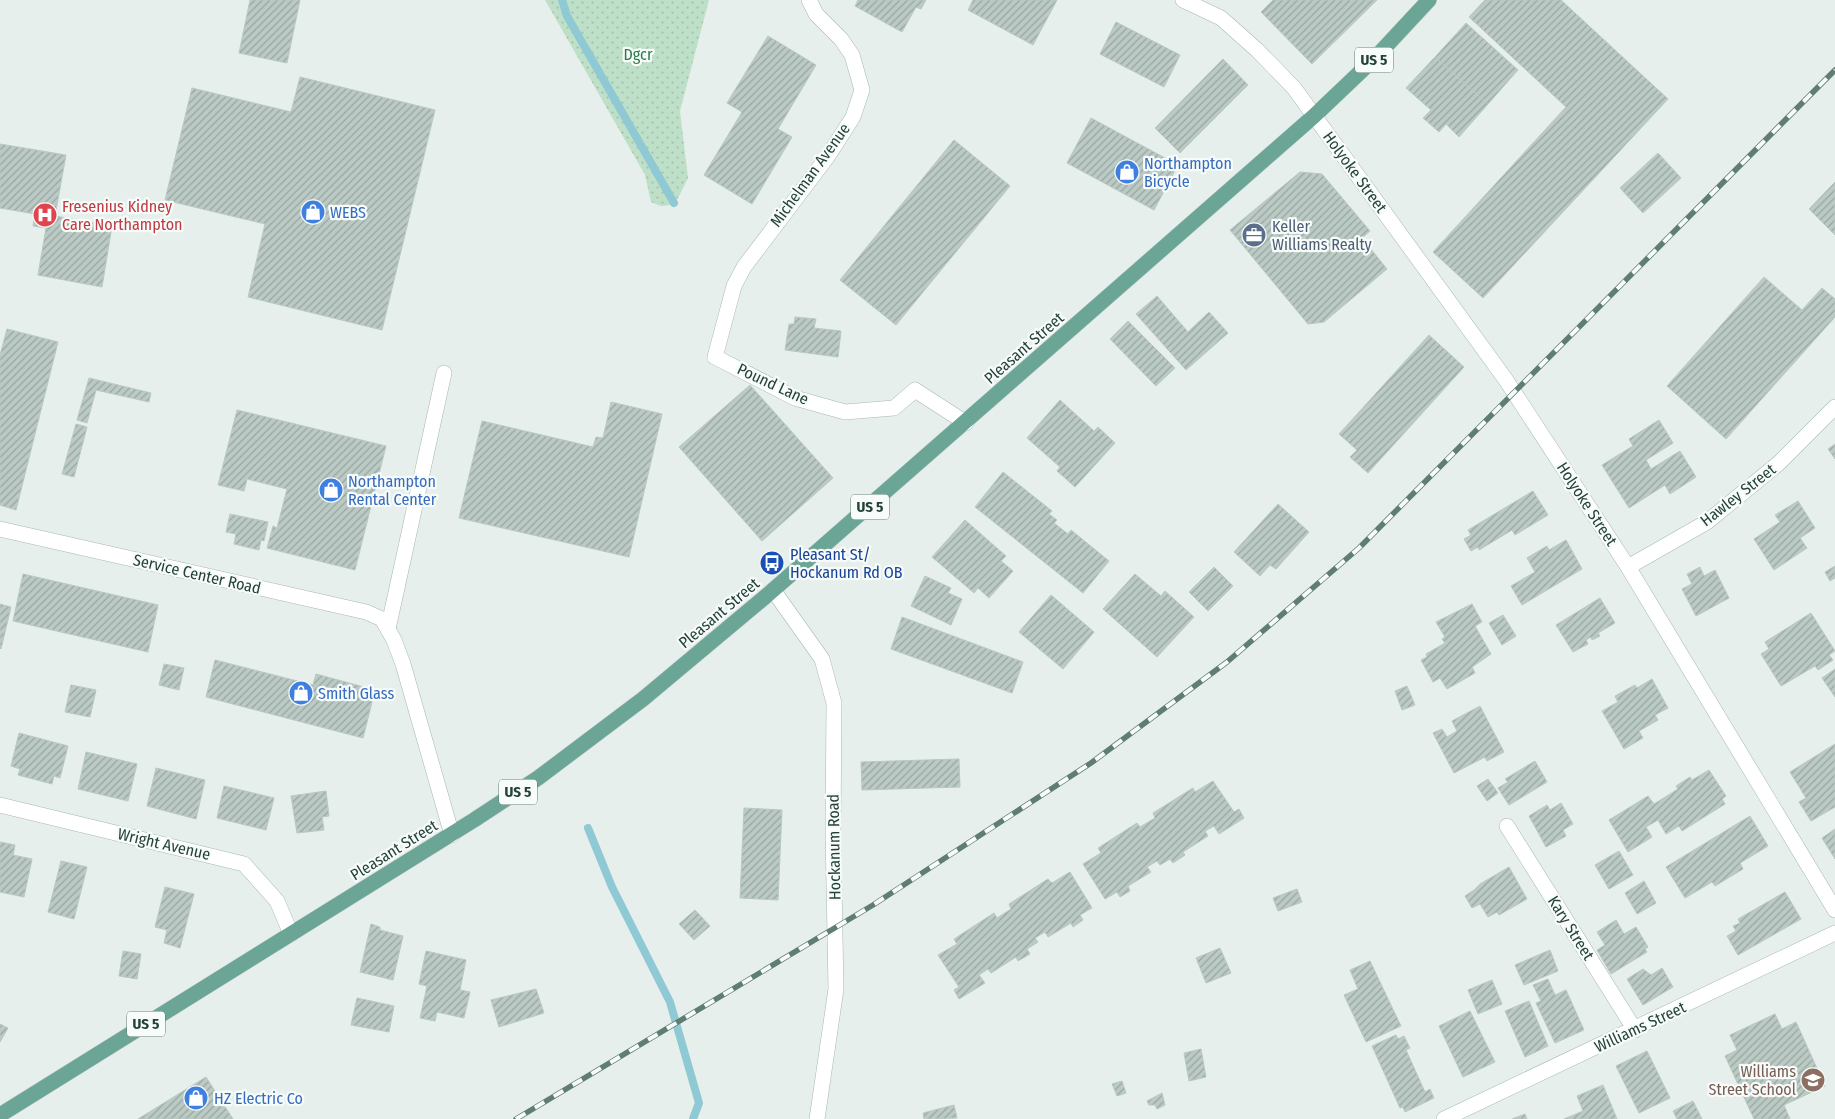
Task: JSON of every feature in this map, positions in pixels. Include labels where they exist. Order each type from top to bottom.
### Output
[{"type":"main road","name":"Pleasant Street","points":[[0,1115],[452,835],[538,778],[677,672],[966,423],[1314,116],[1375,58],[1429,0]]},
{"type":"street","name":"Michelman Avenue","points":[[716,357],[734,286],[768,233],[837,143],[853,117],[862,90],[852,55],[841,39],[816,14],[809,0]]},
{"type":"street","points":[[1183,0],[1221,18],[1234,29],[1294,88],[1314,116]]},
{"type":"street","name":"Holyoke Street","points":[[1314,116],[1506,380],[1628,567],[1835,910]]},
{"type":"street","name":"Pound Lane","points":[[716,357],[795,398],[845,412],[894,408],[915,390],[966,423]]},
{"type":"street","points":[[388,629],[444,373]]},
{"type":"street","name":"Hawley Street","points":[[1628,567],[1707,522],[1779,463],[1835,407]]},
{"type":"street","name":"Service Center Road","points":[[0,529],[366,612],[382,619],[403,664],[452,835]]},
{"type":"street","name":"Hockanum Road","points":[[773,590],[822,659],[834,703],[833,831],[836,989],[817,1119]]},
{"type":"street","name":"Wright Avenue","points":[[0,805],[244,864],[277,901],[291,934]]},
{"type":"street","name":"Kary Street","points":[[1507,826],[1635,1030]]},
{"type":"street","name":"Williams Street","points":[[1444,1119],[1635,1030],[1835,933]]},
{"type":"green space","name":"Dgcr","points":[[545,0],[709,0],[680,111],[688,178],[678,198],[672,205],[661,206],[651,202],[645,175]]},
{"type":"building","points":[[250,0],[300,0],[287,63],[239,53]]},
{"type":"building","points":[[858,0],[926,0],[921,9],[916,7],[902,32],[855,6]]},
{"type":"building","points":[[973,0],[1057,0],[1033,45],[968,10]]},
{"type":"building","points":[[1273,0],[1377,0],[1312,64],[1261,12]]},
{"type":"building","points":[[1485,0],[1561,0],[1668,99],[1483,298],[1433,252],[1566,107],[1469,17]]},
{"type":"building","points":[[1116,22],[1180,55],[1164,87],[1100,54]]},
{"type":"building","points":[[1466,23],[1518,70],[1488,104],[1435,57]]},
{"type":"building","points":[[768,36],[816,65],[778,129],[792,137],[752,204],[704,175],[742,112],[727,103]]},
{"type":"building","points":[[1435,57],[1488,104],[1459,137],[1446,124],[1439,132],[1423,118],[1431,110],[1406,88]]},
{"type":"building","points":[[1223,59],[1248,85],[1180,153],[1155,128]]},
{"type":"building","name":"WEBS","points":[[300,77],[435,110],[382,330],[248,297],[265,224],[165,200],[192,88],[291,112]]},
{"type":"building","points":[[1091,118],[1178,165],[1154,210],[1067,163]]},
{"type":"building","points":[[954,140],[1010,186],[896,325],[840,280]]},
{"type":"building","name":"Fresenius Kidney Care Northampton","points":[[0,144],[66,155],[55,216],[112,226],[102,287],[38,275],[46,228],[33,226],[35,214],[0,208]]},
{"type":"building","points":[[1658,153],[1681,178],[1643,213],[1620,188]]},
{"type":"building","points":[[1300,172],[1322,174],[1370,231],[1362,238],[1387,269],[1324,322],[1308,324],[1230,230]]},
{"type":"building","points":[[1835,182],[1835,235],[1809,209]]},
{"type":"building","points":[[1764,277],[1802,310],[1822,288],[1835,299],[1835,317],[1726,439],[1667,386]]},
{"type":"building","points":[[1157,296],[1188,332],[1209,312],[1228,333],[1186,370],[1136,314]]},
{"type":"building","points":[[795,317],[816,319],[814,328],[841,331],[838,357],[785,350],[789,324],[794,324]]},
{"type":"building","points":[[1128,321],[1175,368],[1156,386],[1110,339]]},
{"type":"building","points":[[7,329],[58,342],[16,510],[0,505],[0,355]]},
{"type":"building","points":[[1429,335],[1464,367],[1368,473],[1350,457],[1357,450],[1339,434]]},
{"type":"building","points":[[89,378],[151,393],[149,402],[96,390],[87,423],[77,420]]},
{"type":"building","points":[[750,385],[833,478],[762,541],[679,447]]},
{"type":"building","points":[[1060,400],[1094,431],[1098,427],[1115,443],[1075,487],[1057,471],[1060,467],[1027,438]]},
{"type":"building","points":[[611,402],[662,414],[629,557],[459,518],[482,421],[593,447],[596,437],[603,438]]},
{"type":"building","name":"Northampton Rental Center","points":[[237,410],[386,446],[355,570],[267,548],[273,526],[277,528],[287,489],[247,479],[244,491],[218,485]]},
{"type":"building","points":[[1659,420],[1673,443],[1646,460],[1651,469],[1680,451],[1696,477],[1670,494],[1665,485],[1629,508],[1602,465],[1633,446],[1629,439]]},
{"type":"building","points":[[76,424],[87,427],[74,477],[62,474]]},
{"type":"building","points":[[1835,444],[1835,459],[1828,449]]},
{"type":"building","points":[[1003,472],[1052,511],[1049,514],[1057,520],[1054,523],[1068,534],[1071,530],[1109,561],[1083,593],[975,507]]},
{"type":"building","points":[[1533,491],[1548,515],[1515,535],[1512,530],[1479,550],[1478,547],[1471,551],[1464,539],[1471,535],[1468,530]]},
{"type":"building","points":[[1798,501],[1815,528],[1800,538],[1807,548],[1774,570],[1754,539],[1780,522],[1775,515]]},
{"type":"building","points":[[1278,504],[1309,532],[1276,569],[1270,565],[1260,576],[1234,552]]},
{"type":"building","points":[[230,514],[268,522],[264,541],[261,540],[259,550],[234,544],[236,534],[226,532]]},
{"type":"building","points":[[965,520],[1006,556],[1001,561],[1013,571],[989,598],[978,588],[974,593],[932,557]]},
{"type":"building","points":[[1566,540],[1582,569],[1522,605],[1511,586],[1535,572],[1527,558],[1547,546],[1549,550]]},
{"type":"building","points":[[1835,566],[1835,578],[1830,581],[1825,572]]},
{"type":"building","points":[[1214,567],[1233,586],[1208,611],[1189,592]]},
{"type":"building","points":[[1700,567],[1704,576],[1715,570],[1729,598],[1696,616],[1682,589],[1692,584],[1687,574]]},
{"type":"building","points":[[23,574],[158,605],[148,652],[13,621]]},
{"type":"building","points":[[1135,574],[1161,596],[1165,591],[1194,617],[1157,657],[1103,609]]},
{"type":"building","points":[[925,576],[951,588],[948,593],[962,599],[951,625],[911,606]]},
{"type":"building","points":[[1051,595],[1094,632],[1063,669],[1019,632]]},
{"type":"building","points":[[1600,598],[1615,623],[1598,633],[1600,636],[1592,640],[1591,637],[1586,640],[1588,644],[1573,652],[1556,625]]},
{"type":"building","points":[[0,604],[11,607],[1,649],[0,648]]},
{"type":"building","points":[[1472,604],[1482,622],[1475,626],[1491,654],[1472,667],[1475,673],[1447,689],[1440,678],[1433,682],[1421,660],[1427,657],[1426,654],[1445,643],[1442,639],[1445,637],[1436,622]]},
{"type":"building","points":[[1811,613],[1835,651],[1829,655],[1833,660],[1818,670],[1815,666],[1781,686],[1761,654],[1769,649],[1765,642]]},
{"type":"building","points":[[1503,615],[1516,636],[1502,645],[1489,623]]},
{"type":"building","points":[[902,617],[1023,662],[1012,693],[891,649]]},
{"type":"building","points":[[215,660],[313,685],[316,674],[375,690],[363,738],[206,697]]},
{"type":"building","points":[[164,664],[184,668],[179,690],[159,685]]},
{"type":"building","points":[[1835,669],[1835,697],[1822,678]]},
{"type":"building","points":[[1652,679],[1668,708],[1655,715],[1658,720],[1639,731],[1643,738],[1624,749],[1602,711],[1618,702],[1615,696],[1635,685],[1637,688]]},
{"type":"building","points":[[71,685],[96,690],[90,717],[65,712]]},
{"type":"building","points":[[1407,686],[1415,705],[1402,710],[1395,691]]},
{"type":"building","points":[[1480,706],[1504,752],[1487,761],[1485,757],[1454,773],[1433,733],[1442,729],[1447,737],[1457,731],[1452,721]]},
{"type":"building","points":[[19,733],[68,746],[60,778],[54,776],[52,784],[18,775],[20,769],[11,766]]},
{"type":"building","points":[[1835,744],[1835,807],[1811,821],[1799,802],[1806,798],[1790,772]]},
{"type":"building","points":[[86,752],[137,764],[128,801],[78,789]]},
{"type":"building","points":[[959,759],[960,787],[862,790],[861,762]]},
{"type":"building","points":[[1535,761],[1547,782],[1509,805],[1498,788],[1508,782],[1505,779]]},
{"type":"building","points":[[156,768],[205,780],[196,819],[147,806]]},
{"type":"building","points":[[1709,770],[1726,796],[1722,799],[1725,804],[1682,831],[1679,826],[1666,834],[1658,820],[1646,827],[1652,837],[1628,852],[1609,820],[1648,796],[1654,804],[1678,789],[1676,786],[1690,777],[1692,780]]},
{"type":"building","points":[[1488,779],[1498,793],[1487,801],[1477,786]]},
{"type":"building","points":[[1213,781],[1234,812],[1239,809],[1244,818],[1219,834],[1214,826],[1205,831],[1208,836],[1183,852],[1185,855],[1173,863],[1170,859],[1160,865],[1157,861],[1147,867],[1151,872],[1128,886],[1130,891],[1120,897],[1117,892],[1105,899],[1083,864],[1101,853],[1098,848],[1137,823],[1140,827],[1155,818],[1153,813],[1193,788],[1195,792]]},
{"type":"building","points":[[224,786],[274,798],[266,830],[217,818]]},
{"type":"building","points":[[326,791],[329,816],[322,817],[324,830],[297,833],[291,796]]},
{"type":"building","points":[[1561,803],[1573,824],[1563,830],[1566,836],[1546,847],[1529,816],[1547,805],[1550,810]]},
{"type":"building","points":[[744,808],[782,810],[778,900],[740,898]]},
{"type":"building","points":[[1750,816],[1768,846],[1740,863],[1743,869],[1715,886],[1712,882],[1685,898],[1666,867]]},
{"type":"building","points":[[1835,829],[1835,859],[1822,838]]},
{"type":"building","points":[[0,842],[15,845],[13,855],[32,859],[24,897],[0,892]]},
{"type":"building","points":[[1619,851],[1633,875],[1609,889],[1595,865]]},
{"type":"building","points":[[61,861],[87,867],[74,919],[48,912]]},
{"type":"building","points":[[1509,867],[1527,899],[1499,915],[1497,912],[1488,917],[1480,904],[1472,908],[1465,896],[1480,884]]},
{"type":"building","points":[[1070,872],[1092,908],[1080,915],[1083,920],[1073,927],[1071,923],[1048,937],[1045,932],[1035,938],[1038,942],[1027,949],[1030,954],[1018,961],[1016,957],[991,973],[988,969],[979,975],[985,983],[959,999],[954,990],[959,987],[938,955],[957,944],[954,939],[994,913],[997,918],[1011,909],[1009,904],[1048,879],[1052,883]]},
{"type":"building","points":[[1644,881],[1656,903],[1637,914],[1625,893]]},
{"type":"building","points":[[165,887],[194,894],[180,948],[164,943],[167,930],[155,927]]},
{"type":"building","points":[[1297,889],[1302,902],[1278,911],[1273,898]]},
{"type":"building","points":[[1785,892],[1801,919],[1738,955],[1727,936],[1736,931],[1733,926],[1740,923],[1738,919]]},
{"type":"building","points":[[695,910],[710,926],[694,940],[679,924]]},
{"type":"building","points":[[1616,920],[1624,934],[1636,927],[1648,947],[1645,949],[1647,952],[1611,974],[1597,950],[1605,945],[1597,932]]},
{"type":"building","points":[[371,924],[380,927],[380,930],[403,936],[393,980],[360,972]]},
{"type":"building","points":[[1220,948],[1231,973],[1206,983],[1196,958]]},
{"type":"building","points":[[1550,950],[1558,971],[1524,985],[1515,965]]},
{"type":"building","points":[[123,951],[141,954],[137,979],[119,976]]},
{"type":"building","points":[[426,951],[466,960],[460,990],[470,992],[464,1018],[437,1012],[435,1021],[420,1018],[427,986],[419,984]]},
{"type":"building","points":[[1370,961],[1401,1026],[1366,1042],[1344,995],[1358,989],[1350,970]]},
{"type":"building","points":[[1662,968],[1673,987],[1643,1005],[1627,979],[1643,969],[1651,975]]},
{"type":"building","points":[[1548,979],[1555,995],[1566,990],[1584,1030],[1555,1043],[1536,1003],[1541,1001],[1533,985]]},
{"type":"building","points":[[1492,980],[1502,1004],[1478,1014],[1468,990]]},
{"type":"building","points":[[536,989],[544,1013],[499,1027],[491,1000]]},
{"type":"building","points":[[357,998],[394,1006],[389,1032],[351,1025]]},
{"type":"building","points":[[1529,1001],[1548,1046],[1525,1057],[1505,1011]]},
{"type":"building","points":[[1470,1011],[1495,1062],[1463,1077],[1439,1026]]},
{"type":"building","points":[[1775,1014],[1782,1029],[1796,1022],[1825,1086],[1784,1105],[1790,1119],[1754,1119],[1725,1056],[1737,1050],[1730,1035]]},
{"type":"building","points":[[0,1024],[8,1028],[0,1042]]},
{"type":"building","points":[[1396,1035],[1398,1039],[1404,1036],[1410,1048],[1406,1050],[1425,1092],[1430,1089],[1434,1098],[1405,1112],[1403,1107],[1400,1108],[1372,1046]]},
{"type":"building","points":[[1201,1049],[1206,1077],[1189,1081],[1184,1053]]},
{"type":"building","points":[[1647,1051],[1670,1098],[1639,1113],[1616,1066]]},
{"type":"building","name":"HZ Electric Co","points":[[206,1077],[233,1119],[138,1119]]},
{"type":"building","points":[[1122,1081],[1126,1093],[1117,1096],[1112,1084]]},
{"type":"building","points":[[1603,1085],[1617,1119],[1564,1119],[1583,1111],[1577,1096]]},
{"type":"building","points":[[1162,1093],[1165,1105],[1157,1109],[1155,1105],[1149,1105],[1147,1101]]},
{"type":"building","points":[[1693,1101],[1702,1119],[1677,1119],[1673,1111]]},
{"type":"building","points":[[954,1105],[957,1118],[924,1119],[923,1113]]},
{"type":"building","points":[[1525,1114],[1527,1119],[1512,1119]]},
{"type":"waterway","points":[[562,0],[567,16],[674,203]]},
{"type":"waterway","points":[[588,828],[612,887],[670,1002],[699,1103],[693,1119]]},
{"type":"railway","points":[[516,1119],[873,905],[1091,763],[1227,662],[1359,548],[1835,70]]},
{"type":"place","name":"Northampton Bicycle","points":[[1127,172]]},
{"type":"place","name":"WEBS","points":[[313,212]]},
{"type":"place","name":"Fresenius Kidney Care Northampton","points":[[45,215]]},
{"type":"place","name":"Keller Williams Realty","points":[[1254,235]]},
{"type":"place","name":"Northampton Rental Center","points":[[331,490]]},
{"type":"place","name":"Pleasant St/ Hockanum Rd OB","points":[[772,563]]},
{"type":"place","name":"Smith Glass","points":[[301,693]]},
{"type":"place","name":"Williams Street School","points":[[1813,1080]]},
{"type":"place","name":"HZ Electric Co","points":[[196,1098]]}]
